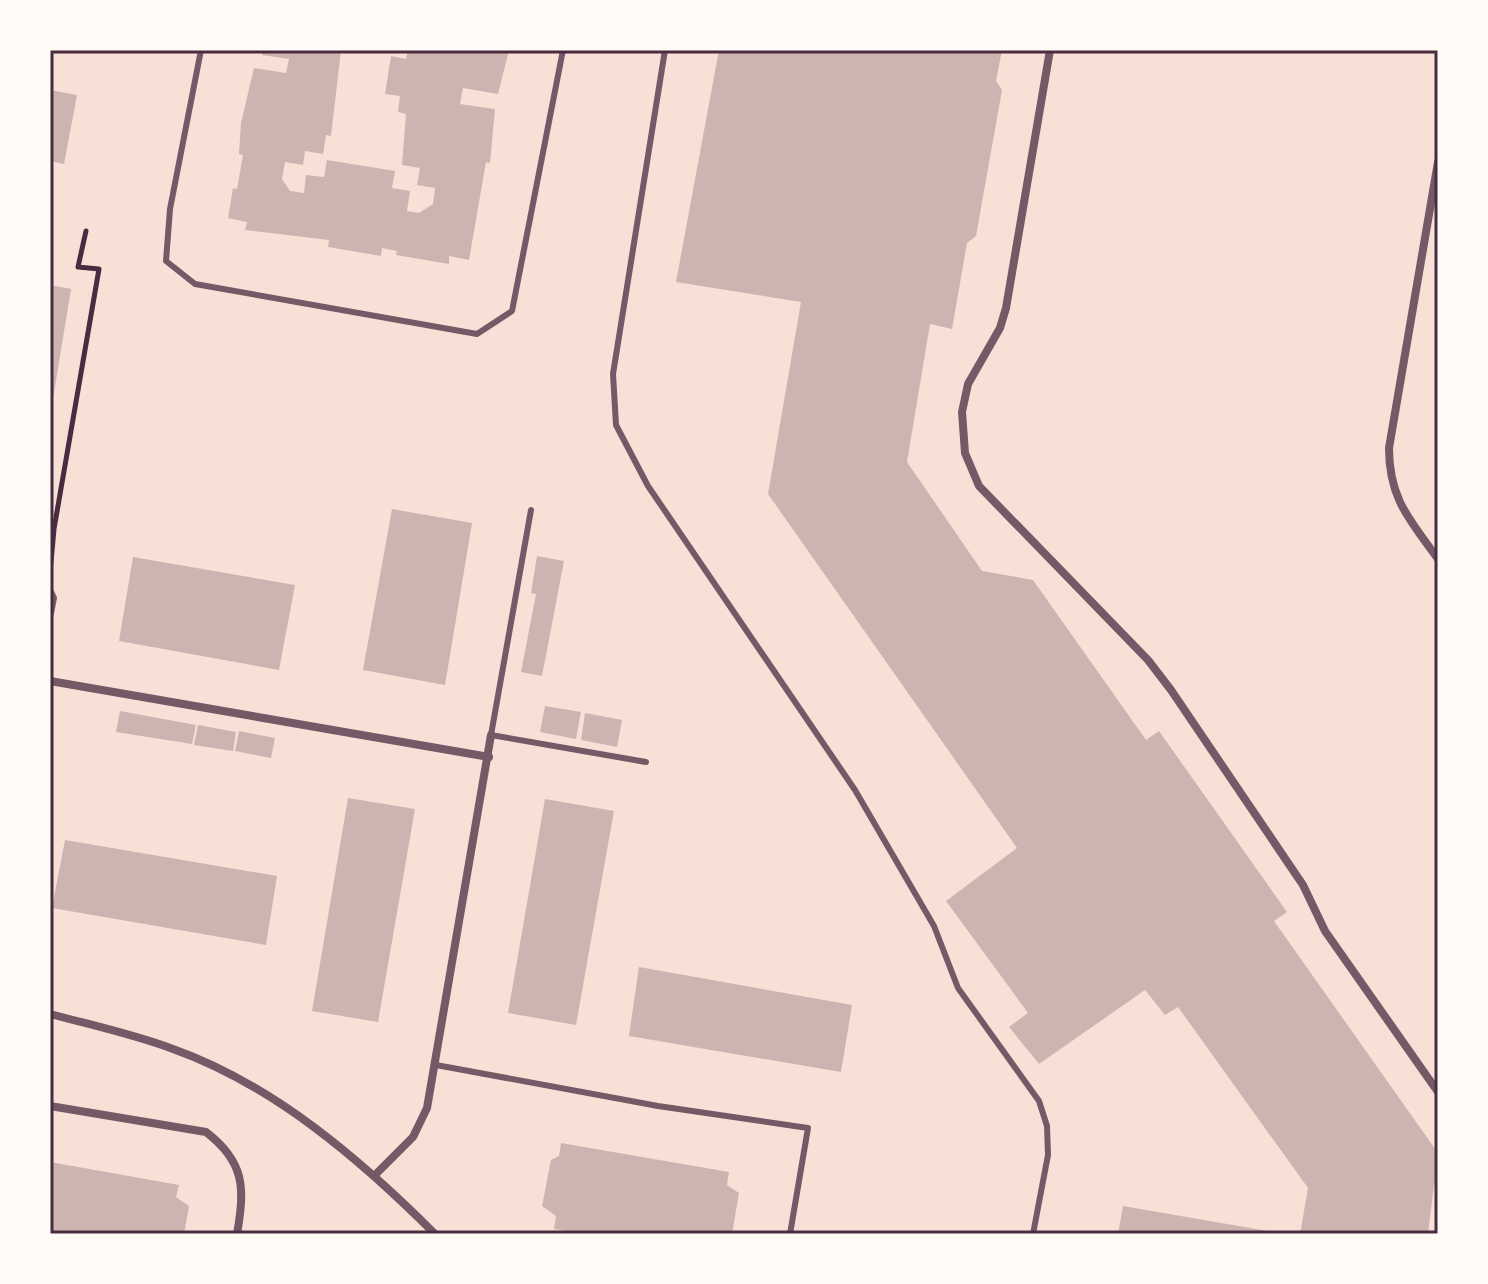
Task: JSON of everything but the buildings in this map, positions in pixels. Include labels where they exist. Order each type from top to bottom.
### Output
[{"type":"street","points":[[1050,50],[1006,308],[1000,328],[968,384],[962,412],[965,453],[979,486],[990,500],[1148,660],[1171,690],[1303,885],[1325,931],[1438,1092]]},
{"type":"street","points":[[1438,162],[1389,448],[1389,471],[1396,500],[1438,559]]},
{"type":"street","points":[[50,592],[50,613]]},
{"type":"street","points":[[50,681],[489,757]]},
{"type":"street","points":[[375,1175],[413,1137],[427,1108],[491,735]]},
{"type":"street","points":[[50,1014],[174,1049],[218,1069],[326,1136],[375,1175],[435,1234]]},
{"type":"street","points":[[50,1106],[206,1132],[226,1148],[241,1180],[237,1234]]},
{"type":"lane","points":[[201,50],[170,209],[166,261],[195,284],[477,334],[512,311],[563,50]]},
{"type":"lane","points":[[665,50],[613,374],[616,425],[648,486],[855,790],[934,926],[958,988],[1039,1101],[1047,1126],[1048,1155],[1033,1234]]},
{"type":"lane","points":[[531,510],[491,735],[646,762]]},
{"type":"lane","points":[[436,1065],[658,1106],[808,1128],[790,1234]]},
{"type":"path","points":[[50,573],[54,529],[99,269],[78,267],[86,231]]}]
